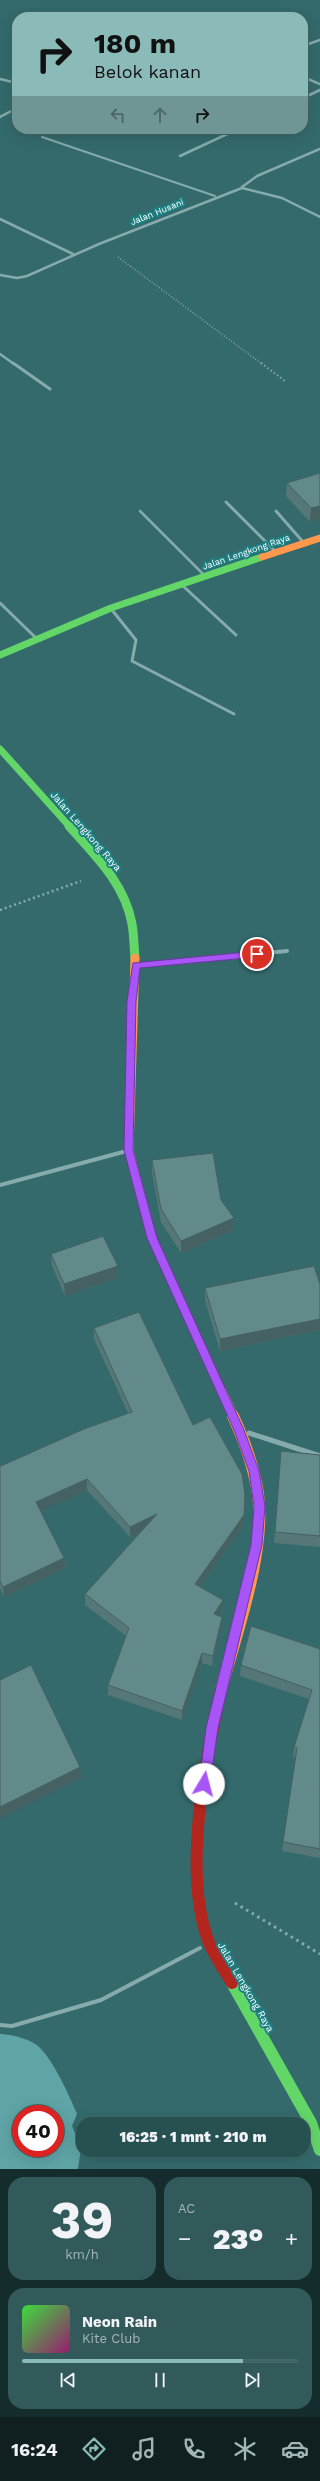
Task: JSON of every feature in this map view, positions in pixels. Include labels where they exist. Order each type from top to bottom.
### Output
[{"type":"street","points":[[308,44],[320,40]]},
{"type":"street","points":[[0,79],[12,82]]},
{"type":"street","points":[[308,79],[320,84]]},
{"type":"street","points":[[308,96],[320,90]]},
{"type":"street","points":[[0,117],[12,111]]},
{"type":"street","points":[[180,156],[227,134]]},
{"type":"street","points":[[242,188],[257,176],[320,149]]},
{"type":"street","name":"Jalan Husani","points":[[0,275],[21,278],[73,254],[215,196],[242,188],[275,194],[300,205],[320,217]]},
{"type":"street","points":[[0,219],[73,254]]},
{"type":"street","points":[[0,354],[50,389]]},
{"type":"street","points":[[226,502],[277,552]]},
{"type":"street","points":[[276,511],[305,543]]},
{"type":"street","name":"Jalan Lengkong Raya","points":[[0,655],[111,608],[320,538]]},
{"type":"street","points":[[181,585],[236,635]]},
{"type":"street","points":[[0,603],[36,639]]},
{"type":"street","points":[[111,608],[136,640],[131,657],[132,661],[234,714]]},
{"type":"street","name":"Jalan Lengkong Raya","points":[[2,754],[108,870],[124,896],[132,923],[136,965],[132,1001],[129,1150],[152,1238],[239,1430],[254,1471],[259,1506],[257,1545],[212,1728],[202,1798],[198,1882],[202,1913],[209,1944],[311,2123],[320,2150]]},
{"type":"street","points":[[136,965],[287,951]]},
{"type":"street","points":[[0,1185],[129,1150]]},
{"type":"street","points":[[239,1430],[320,1456]]},
{"type":"lane","points":[[42,137],[215,196]]},
{"type":"lane","points":[[140,511],[206,577]]},
{"type":"lane","points":[[0,2025],[12,2026],[101,2000],[209,1944]]},
{"type":"path","points":[[99,244],[285,381]]},
{"type":"path","points":[[0,910],[108,870]]},
{"type":"path","points":[[232,1902],[320,1954]]},
{"type":"building","points":[[320,473],[320,506],[311,508],[287,483]]},
{"type":"building","points":[[213,1153],[221,1200],[234,1218],[181,1241],[161,1209],[152,1160]]},
{"type":"building","points":[[103,1236],[118,1266],[64,1284],[51,1254]]},
{"type":"building","points":[[314,1266],[320,1284],[320,1319],[220,1339],[205,1288]]},
{"type":"building","points":[[139,1312],[193,1425],[210,1417],[242,1474],[245,1495],[244,1515],[195,1584],[223,1600],[214,1614],[222,1617],[213,1656],[202,1653],[182,1711],[108,1685],[129,1628],[85,1594],[157,1514],[130,1527],[87,1479],[36,1502],[64,1558],[3,1587],[0,1581],[0,1464],[1,1466],[84,1429],[132,1412],[94,1328]]},
{"type":"building","points":[[281,1451],[320,1455],[320,1536],[275,1532]]},
{"type":"building","points":[[251,1626],[320,1649],[320,1849],[283,1842],[297,1748],[294,1747],[312,1690],[241,1665]]},
{"type":"building","points":[[31,1665],[80,1767],[0,1807],[0,1680]]},
{"type":"waterway","points":[[0,2076],[8,2076],[28,2105]]},
{"type":"waterway","points":[[34,2169],[36,2157]]},
{"type":"traffic: fast","points":[[0,655],[111,608],[262,557]]},
{"type":"traffic: fast","points":[[0,749],[108,870],[123,896],[132,923],[135,958]]},
{"type":"traffic: fast","points":[[232,1983],[311,2123],[320,2150]]},
{"type":"traffic: slow","points":[[262,557],[320,538]]},
{"type":"traffic: slow","points":[[135,958],[132,1001],[129,1150],[140,1193]]},
{"type":"traffic: slow","points":[[221,1389],[244,1440],[254,1471],[258,1496],[258,1523],[250,1580],[221,1690]]},
{"type":"traffic: jam","points":[[140,1193],[152,1238],[221,1389]]},
{"type":"traffic: jam","points":[[221,1690],[209,1748],[204,1782],[200,1818],[198,1887],[202,1917],[209,1943],[232,1983]]},
{"type":"route","points":[[204,1784],[212,1728],[257,1545],[259,1506],[254,1471],[239,1430],[152,1238],[129,1150],[129,1080],[132,1001],[136,965],[257,954]]}]
